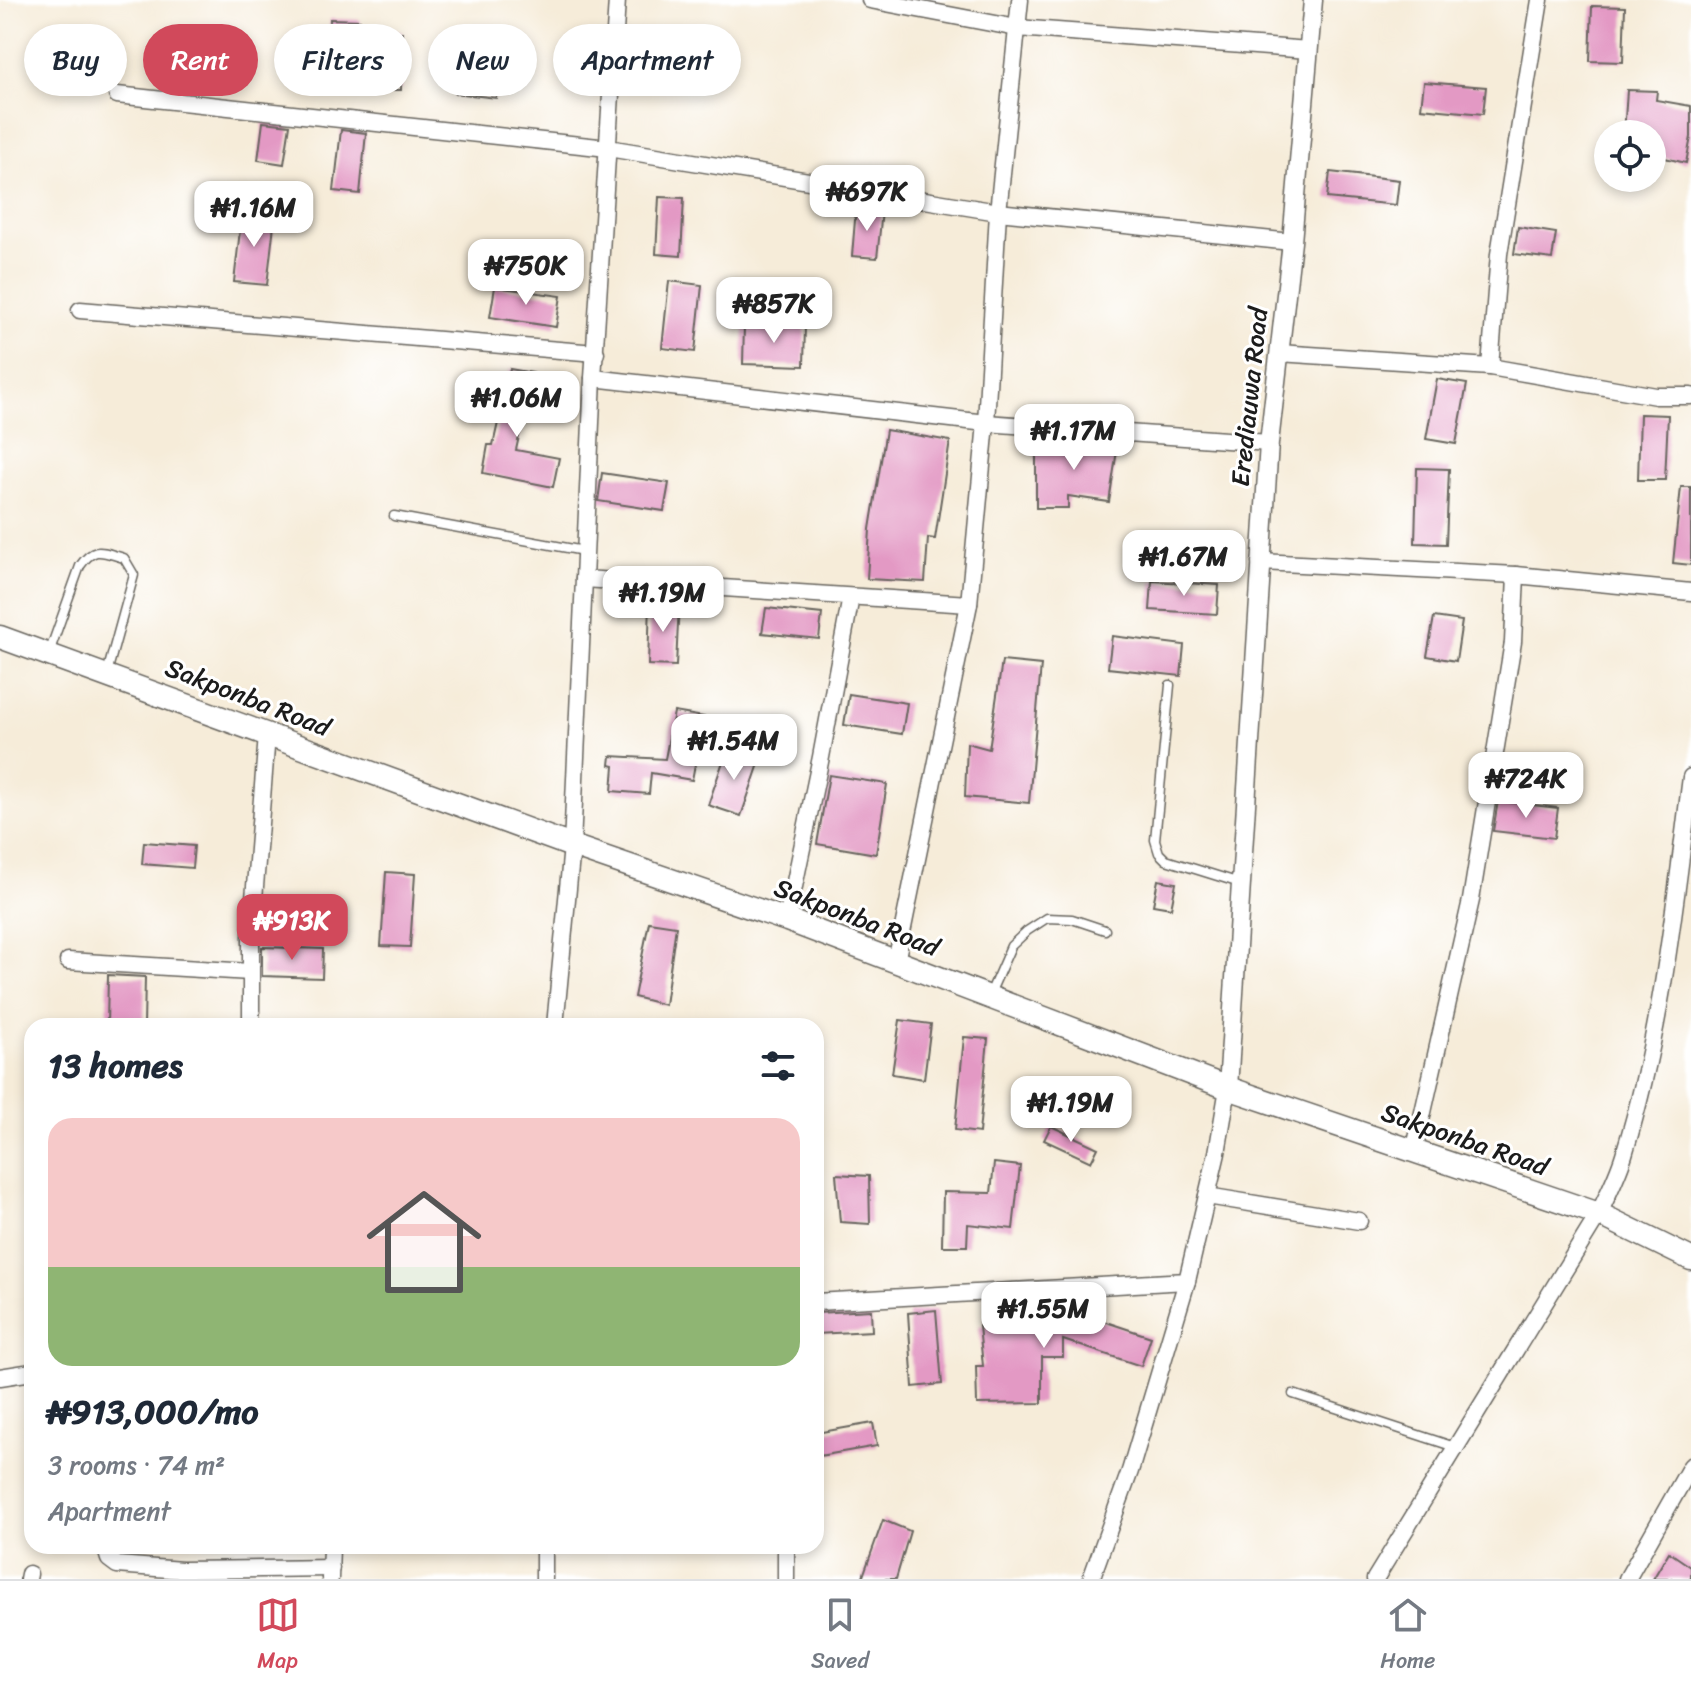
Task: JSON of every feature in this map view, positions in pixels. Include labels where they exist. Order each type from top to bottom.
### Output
[{"type":"main road","name":"Sakponba Road","points":[[0,637],[572,846],[787,920],[1228,1088],[1599,1214],[1691,1259]]},
{"type":"street","points":[[556,1018],[572,846],[593,378],[617,0]]},
{"type":"street","points":[[870,0],[1017,28],[1309,50]]},
{"type":"street","points":[[896,962],[969,604],[986,423],[998,212],[1020,0]]},
{"type":"street","name":"Erediauwa Road","points":[[1228,1088],[1269,443],[1292,242],[1313,0]]},
{"type":"street","points":[[1490,367],[1499,254],[1540,0]]},
{"type":"street","points":[[126,96],[608,148],[998,212],[1292,242]]},
{"type":"street","points":[[80,310],[596,353]]},
{"type":"street","points":[[1279,353],[1490,367],[1656,396],[1691,396]]},
{"type":"street","points":[[593,378],[986,423],[1269,443]]},
{"type":"street","points":[[1260,562],[1516,575],[1691,592]]},
{"type":"street","points":[[1414,1152],[1471,900],[1513,642],[1516,575]]},
{"type":"street","points":[[584,579],[969,604]]},
{"type":"street","points":[[787,920],[851,597]]},
{"type":"street","points":[[251,1018],[250,972],[267,735]]},
{"type":"street","points":[[1375,1579],[1599,1214],[1624,1154],[1647,1069],[1666,967],[1691,777]]},
{"type":"street","points":[[68,961],[250,972]]},
{"type":"street","points":[[1091,1579],[1130,1471],[1187,1281],[1228,1088]]},
{"type":"street","points":[[1207,1196],[1359,1221]]},
{"type":"street","points":[[824,1302],[1187,1281]]},
{"type":"street","points":[[0,1377],[24,1373]]},
{"type":"street","points":[[1627,1579],[1691,1466]]},
{"type":"street","points":[[107,1554],[117,1565],[182,1570],[330,1573]]},
{"type":"street","points":[[544,1554],[544,1579]]},
{"type":"street","points":[[786,1554],[786,1579]]},
{"type":"lane","points":[[394,516],[585,552]]},
{"type":"lane","points":[[49,654],[80,566],[88,554],[96,551],[124,558],[134,575],[107,674]]},
{"type":"lane","points":[[1170,685],[1155,840],[1159,853],[1166,860],[1241,884]]},
{"type":"lane","points":[[989,997],[1011,946],[1047,918],[1072,919],[1105,930]]},
{"type":"lane","points":[[1293,1394],[1456,1448]]},
{"type":"building","points":[[1592,6],[1625,7],[1623,62],[1590,61]]},
{"type":"building","points":[[330,19],[360,20],[360,24],[330,24]]},
{"type":"building","points":[[1424,82],[1486,87],[1483,114],[1421,108]]},
{"type":"building","points":[[1627,90],[1657,91],[1656,100],[1691,106],[1691,137],[1686,163],[1666,158],[1666,120],[1625,120]]},
{"type":"building","points":[[263,122],[290,125],[284,164],[258,160]]},
{"type":"building","points":[[341,130],[366,133],[360,194],[334,191]]},
{"type":"building","points":[[1330,172],[1399,180],[1396,205],[1327,198]]},
{"type":"building","points":[[659,197],[684,198],[681,256],[656,254]]},
{"type":"building","points":[[856,208],[882,211],[877,258],[852,256]]},
{"type":"building","points":[[242,213],[275,216],[267,285],[234,282]]},
{"type":"building","points":[[1518,227],[1556,233],[1552,259],[1514,254]]},
{"type":"building","points":[[669,281],[702,285],[695,352],[662,348]]},
{"type":"building","points":[[495,287],[561,296],[556,327],[490,317]]},
{"type":"building","points":[[805,324],[804,366],[743,364],[744,325]]},
{"type":"building","points":[[510,369],[533,373],[516,450],[559,458],[553,487],[483,473],[488,445],[493,445]]},
{"type":"building","points":[[1437,379],[1467,384],[1456,444],[1426,439]]},
{"type":"building","points":[[1640,414],[1668,415],[1665,480],[1638,480]]},
{"type":"building","points":[[886,430],[950,441],[935,539],[928,538],[925,582],[867,579],[870,529]]},
{"type":"building","points":[[1087,441],[1118,444],[1109,502],[1068,496],[1068,508],[1036,508],[1036,443]]},
{"type":"building","points":[[1417,468],[1449,469],[1446,544],[1415,543]]},
{"type":"building","points":[[602,473],[669,483],[664,511],[598,501]]},
{"type":"building","points":[[1681,487],[1691,487],[1691,565],[1673,563]]},
{"type":"building","points":[[1152,581],[1219,585],[1217,614],[1150,610]]},
{"type":"building","points":[[650,602],[679,602],[676,666],[648,665]]},
{"type":"building","points":[[766,608],[822,614],[819,639],[762,633]]},
{"type":"building","points":[[1434,617],[1462,621],[1456,661],[1427,656]]},
{"type":"building","points":[[1112,636],[1184,645],[1181,676],[1108,668]]},
{"type":"building","points":[[1002,661],[1041,665],[1029,803],[965,797],[967,743],[989,749]]},
{"type":"building","points":[[849,694],[907,703],[902,734],[844,725]]},
{"type":"building","points":[[674,712],[704,717],[692,780],[651,773],[649,794],[612,791],[614,766],[610,765],[611,756],[665,759]]},
{"type":"building","points":[[728,747],[761,758],[741,816],[708,805]]},
{"type":"building","points":[[829,775],[887,784],[876,854],[817,844]]},
{"type":"building","points":[[1498,801],[1558,808],[1554,838],[1493,831]]},
{"type":"building","points":[[144,842],[194,846],[192,868],[142,864]]},
{"type":"building","points":[[386,872],[415,874],[410,947],[381,946]]},
{"type":"building","points":[[1158,880],[1176,883],[1171,908],[1153,905]]},
{"type":"building","points":[[649,922],[676,926],[665,1005],[634,997]]},
{"type":"building","points":[[262,947],[323,949],[322,978],[262,976]]},
{"type":"building","points":[[108,975],[145,977],[144,1018],[107,1018]]},
{"type":"building","points":[[900,1020],[931,1024],[924,1079],[892,1074]]},
{"type":"building","points":[[964,1037],[988,1039],[979,1133],[955,1130]]},
{"type":"building","points":[[1051,1126],[1098,1148],[1091,1162],[1044,1140]]},
{"type":"building","points":[[994,1163],[1020,1166],[1013,1229],[968,1224],[967,1246],[942,1246],[943,1192],[991,1193]]},
{"type":"building","points":[[836,1174],[869,1176],[870,1224],[840,1222]]},
{"type":"building","points":[[1064,1299],[1064,1308],[1151,1337],[1141,1366],[1063,1340],[1063,1357],[1042,1357],[1042,1403],[977,1404],[976,1366],[983,1366],[979,1326],[1025,1322],[1026,1301]]},
{"type":"building","points":[[871,1310],[872,1331],[824,1334],[824,1313]]},
{"type":"building","points":[[936,1310],[942,1384],[913,1387],[908,1313]]},
{"type":"building","points":[[873,1423],[877,1446],[824,1455],[824,1432]]},
{"type":"building","points":[[883,1520],[910,1531],[896,1579],[862,1579]]},
{"type":"building","points":[[1669,1552],[1691,1567],[1691,1579],[1653,1579]]}]
